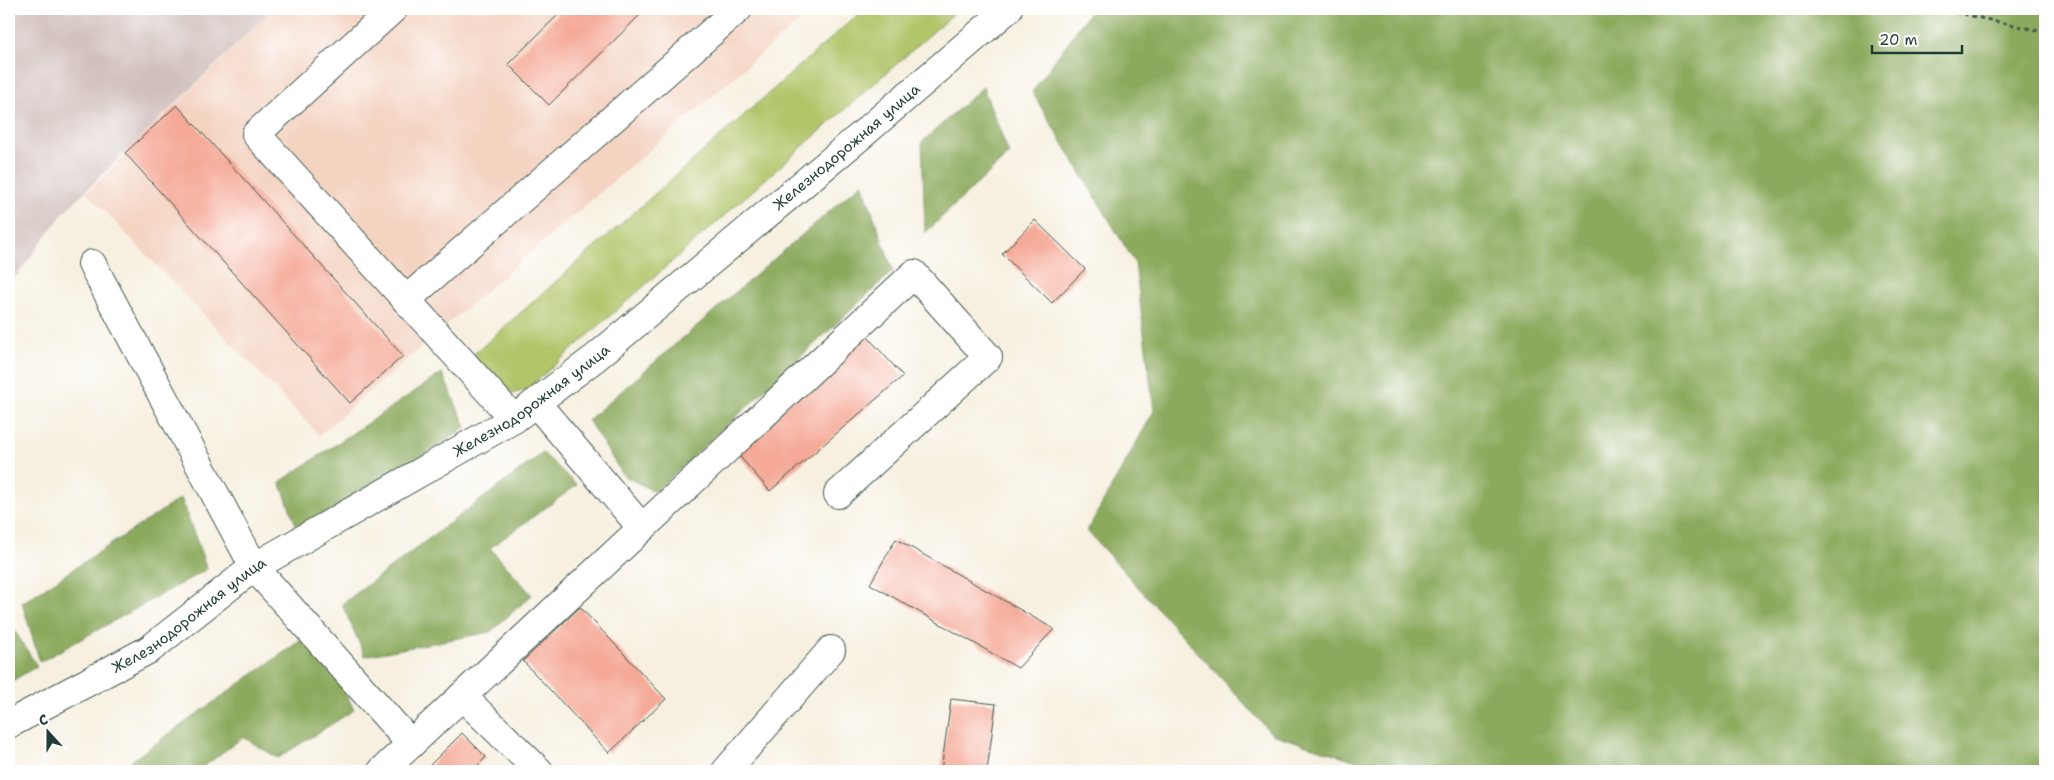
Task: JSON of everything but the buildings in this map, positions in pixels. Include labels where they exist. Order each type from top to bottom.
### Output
[{"type":"street","points":[[393,9],[256,134],[514,419]]},
{"type":"street","points":[[406,300],[738,9]]},
{"type":"street","name":"Железнодорожная улица","points":[[9,724],[150,649],[254,567],[514,419],[618,340],[1008,9]]},
{"type":"street","points":[[92,264],[254,567],[411,744]]},
{"type":"street","points":[[382,771],[914,274],[988,357],[838,494]]},
{"type":"street","points":[[536,403],[642,528]]},
{"type":"street","points":[[726,771],[831,650]]},
{"type":"street","points":[[462,696],[540,771]]},
{"type":"path","points":[[1940,9],[2045,32]]},
{"type":"shaded area","points":[[9,9],[273,9],[64,212],[9,286]]},
{"type":"shaded area","points":[[273,9],[813,9],[319,435],[87,193]]},
{"type":"green space","points":[[864,9],[959,9],[526,390],[503,396],[457,369]]},
{"type":"green space","points":[[1092,9],[2045,9],[2045,771],[1378,771],[1376,767],[1272,734],[1087,531],[1154,411],[1135,263],[1032,92]]},
{"type":"green space","points":[[983,87],[1009,154],[925,233],[922,142]]},
{"type":"green space","points":[[862,183],[893,271],[655,492],[623,475],[588,420]]},
{"type":"green space","points":[[442,373],[466,427],[300,536],[280,482]]},
{"type":"green space","points":[[543,453],[577,485],[490,548],[532,595],[490,632],[365,656],[342,604]]},
{"type":"green space","points":[[181,498],[207,569],[40,662],[22,603]]},
{"type":"green space","points":[[9,622],[37,666],[9,683]]},
{"type":"green space","points":[[315,630],[354,710],[278,758],[243,737],[198,771],[117,771]]}]
